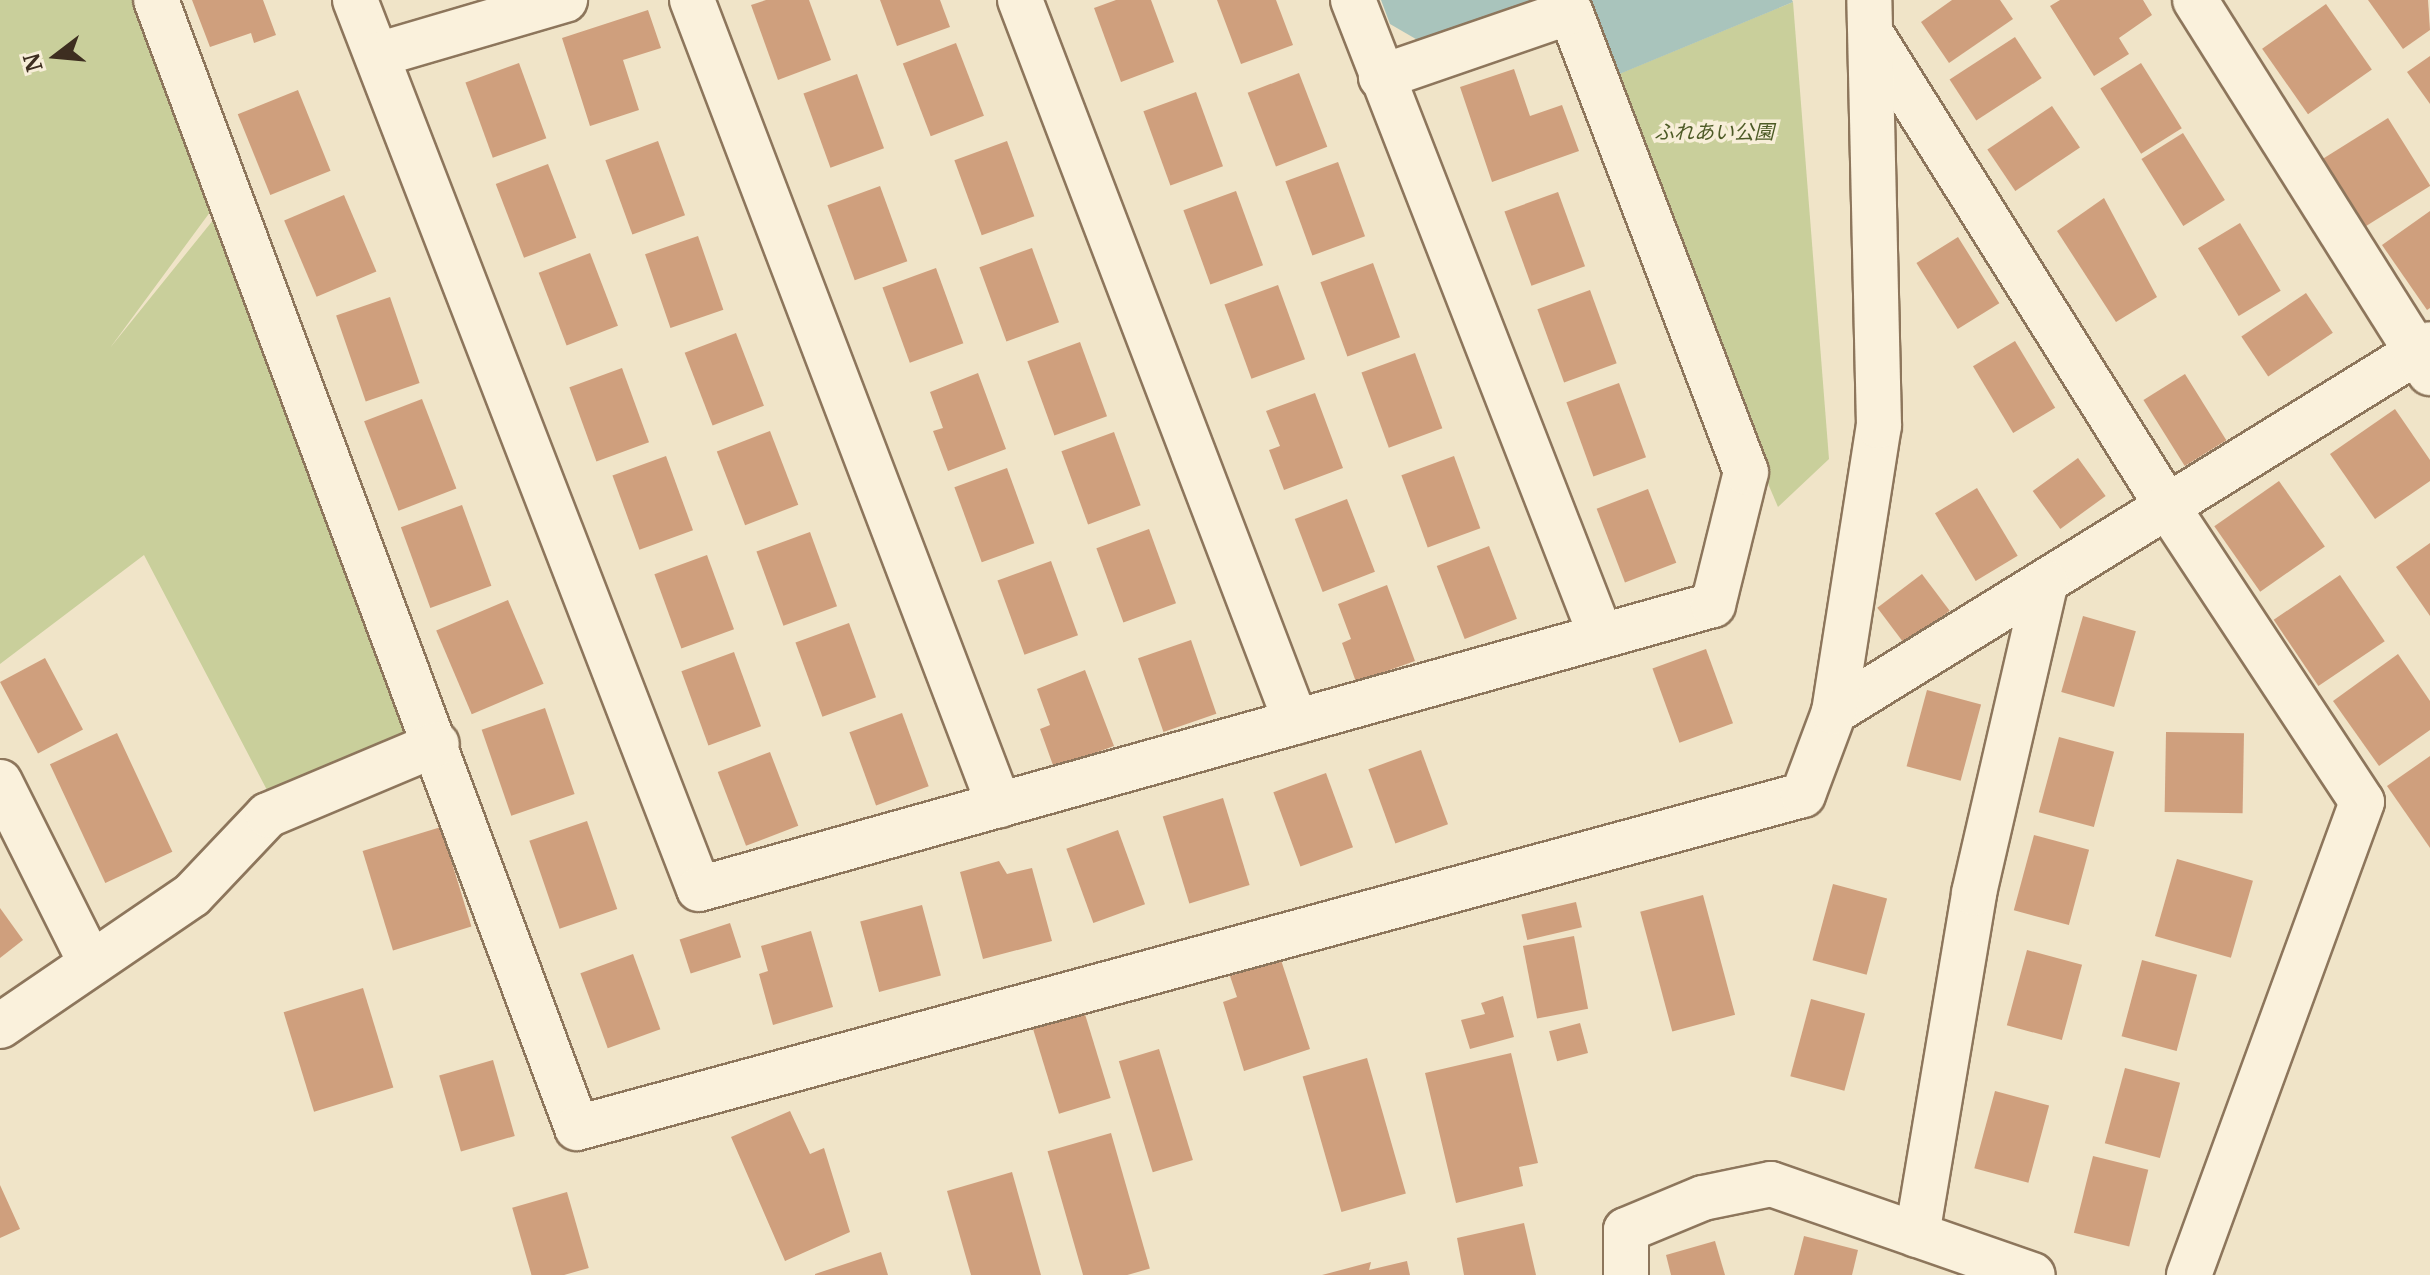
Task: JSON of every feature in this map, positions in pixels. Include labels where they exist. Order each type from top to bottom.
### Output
[{"type":"street","points":[[156,0],[437,744],[577,1128],[1803,795],[1834,712],[1879,426],[1871,18]]},
{"type":"street","points":[[355,0],[699,889],[1713,605],[1746,472],[1570,12],[1381,77]]},
{"type":"street","points":[[377,55],[565,0]]},
{"type":"street","points":[[692,0],[999,805]]},
{"type":"street","points":[[1020,0],[1296,722]]},
{"type":"street","points":[[1353,0],[1601,636]]},
{"type":"street","points":[[1834,712],[2167,506],[2426,356],[2195,0]]},
{"type":"street","points":[[1871,18],[2167,506],[2362,802],[2189,1275]]},
{"type":"street","points":[[1917,1235],[1974,893],[2046,582]]},
{"type":"street","points":[[0,1026],[192,895],[268,815],[437,744]]},
{"type":"street","points":[[0,782],[91,964]]},
{"type":"street","points":[[1626,1275],[1626,1230],[1703,1198],[1771,1184],[2033,1275]]},
{"type":"green space","points":[[0,0],[140,0],[216,204],[110,348],[218,214],[417,753],[268,792],[144,555],[0,664]]},
{"type":"green space","name":"ふれあい公園","points":[[1793,2],[1829,459],[1778,507],[1597,83]]},
{"type":"water","points":[[1381,0],[1549,0],[1421,42],[1390,24]]},
{"type":"water","points":[[1573,0],[1792,0],[1793,2],[1605,80]]},
{"type":"building","points":[[192,0],[263,0],[276,35],[254,43],[251,33],[210,47]]},
{"type":"building","points":[[766,0],[809,0],[831,60],[778,80],[751,5]]},
{"type":"building","points":[[880,0],[940,0],[950,27],[897,46]]},
{"type":"building","points":[[1116,0],[1151,0],[1174,62],[1121,82],[1094,8]]},
{"type":"building","points":[[1217,0],[1276,0],[1293,45],[1241,64]]},
{"type":"building","points":[[1952,0],[2000,0],[2013,19],[1949,63],[1921,22]]},
{"type":"building","points":[[2060,0],[2143,0],[2152,15],[2119,38],[2129,54],[2094,76],[2050,6]]},
{"type":"building","points":[[2368,0],[2428,0],[2430,30],[2403,49]]},
{"type":"building","points":[[2326,4],[2372,70],[2308,114],[2262,49]]},
{"type":"building","points":[[648,10],[661,48],[623,60],[639,110],[590,126],[562,38]]},
{"type":"building","points":[[2015,37],[2042,78],[1976,121],[1950,79]]},
{"type":"building","points":[[956,43],[984,116],[931,136],[903,63]]},
{"type":"building","points":[[2430,56],[2430,104],[2407,72]]},
{"type":"building","points":[[519,63],[546,138],[493,158],[465,82]]},
{"type":"building","points":[[2141,63],[2182,128],[2141,154],[2100,88]]},
{"type":"building","points":[[1514,69],[1530,116],[1562,105],[1579,151],[1492,182],[1460,87]]},
{"type":"building","points":[[1299,73],[1327,147],[1276,166],[1248,93]]},
{"type":"building","points":[[857,74],[884,148],[830,168],[803,93]]},
{"type":"building","points":[[298,90],[331,171],[270,195],[238,114]]},
{"type":"building","points":[[1196,92],[1223,166],[1170,185],[1143,111]]},
{"type":"building","points":[[2052,106],[2080,147],[2015,191],[1987,150]]},
{"type":"building","points":[[2388,118],[2430,186],[2363,228],[2320,160]]},
{"type":"building","points":[[2183,133],[2225,200],[2183,226],[2141,159]]},
{"type":"building","points":[[658,141],[685,215],[632,234],[605,160]]},
{"type":"building","points":[[1007,141],[1034,216],[982,235],[954,160]]},
{"type":"building","points":[[1338,162],[1365,236],[1312,255],[1285,181]]},
{"type":"building","points":[[548,164],[576,238],[524,258],[496,184]]},
{"type":"building","points":[[880,186],[907,261],[855,280],[827,205]]},
{"type":"building","points":[[1236,191],[1263,265],[1210,284],[1183,210]]},
{"type":"building","points":[[1558,192],[1585,266],[1531,286],[1504,211]]},
{"type":"building","points":[[344,195],[376,271],[317,297],[284,220]]},
{"type":"building","points":[[2104,198],[2157,297],[2116,322],[2057,231]]},
{"type":"building","points":[[2430,211],[2430,308],[2427,310],[2382,245]]},
{"type":"building","points":[[2240,223],[2281,291],[2239,316],[2198,248]]},
{"type":"building","points":[[698,236],[723,310],[670,328],[645,254]]},
{"type":"building","points":[[1958,237],[1999,303],[1958,329],[1916,263]]},
{"type":"building","points":[[1032,248],[1059,322],[1006,341],[979,267]]},
{"type":"building","points":[[590,253],[618,326],[567,346],[539,273]]},
{"type":"building","points":[[1373,263],[1400,337],[1347,356],[1320,282]]},
{"type":"building","points":[[936,268],[963,343],[910,363],[882,287]]},
{"type":"building","points":[[1278,285],[1305,359],[1251,379],[1224,304]]},
{"type":"building","points":[[1590,290],[1617,363],[1564,382],[1537,309]]},
{"type":"building","points":[[2306,293],[2333,333],[2268,376],[2241,337]]},
{"type":"building","points":[[390,297],[420,383],[366,402],[336,316]]},
{"type":"building","points":[[736,333],[764,406],[713,426],[685,353]]},
{"type":"building","points":[[2015,341],[2055,408],[2013,433],[1973,366]]},
{"type":"building","points":[[1080,342],[1107,416],[1054,435],[1027,361]]},
{"type":"building","points":[[1415,353],[1442,428],[1389,448],[1361,372]]},
{"type":"building","points":[[622,368],[649,442],[596,461],[569,387]]},
{"type":"building","points":[[978,373],[1006,449],[948,471],[933,431],[943,428],[930,392]]},
{"type":"building","points":[[2185,374],[2226,440],[2185,466],[2143,400]]},
{"type":"building","points":[[1619,383],[1646,457],[1593,476],[1566,402]]},
{"type":"building","points":[[1315,393],[1343,468],[1284,490],[1269,450],[1280,446],[1266,411]]},
{"type":"building","points":[[422,399],[456,489],[399,511],[364,421]]},
{"type":"building","points":[[2395,409],[2430,460],[2430,481],[2375,519],[2330,454]]},
{"type":"building","points":[[770,431],[798,505],[745,525],[717,451]]},
{"type":"building","points":[[1114,432],[1141,505],[1088,524],[1061,451]]},
{"type":"building","points":[[666,456],[693,530],[639,550],[612,475]]},
{"type":"building","points":[[1454,456],[1480,528],[1428,548],[1401,475]]},
{"type":"building","points":[[2078,458],[2106,496],[2060,529],[2033,491]]},
{"type":"building","points":[[1007,468],[1034,543],[982,562],[954,487]]},
{"type":"building","points":[[2279,481],[2325,547],[2260,592],[2214,526]]},
{"type":"building","points":[[1977,488],[2018,556],[1976,581],[1935,513]]},
{"type":"building","points":[[1648,489],[1676,563],[1625,582],[1597,509]]},
{"type":"building","points":[[1347,499],[1375,572],[1323,592],[1295,519]]},
{"type":"building","points":[[462,505],[491,586],[430,608],[401,527]]},
{"type":"building","points":[[1149,529],[1176,603],[1123,622],[1096,548]]},
{"type":"building","points":[[810,532],[837,606],[783,626],[756,551]]},
{"type":"building","points":[[2430,543],[2430,616],[2396,567]]},
{"type":"building","points":[[1489,546],[1517,619],[1465,639],[1437,566]]},
{"type":"building","points":[[707,555],[734,629],[681,648],[654,574]]},
{"type":"building","points":[[1051,561],[1078,635],[1024,655],[997,580]]},
{"type":"building","points":[[1922,574],[1950,611],[1905,644],[1877,608]]},
{"type":"building","points":[[2340,575],[2385,641],[2318,686],[2274,620]]},
{"type":"building","points":[[1387,585],[1415,661],[1356,682],[1342,643],[1351,639],[1338,604]]},
{"type":"building","points":[[508,600],[544,684],[472,714],[436,630]]},
{"type":"building","points":[[2083,616],[2136,631],[2114,707],[2061,692]]},
{"type":"building","points":[[849,623],[876,697],[822,717],[795,642]]},
{"type":"building","points":[[1191,640],[1216,714],[1163,732],[1138,658]]},
{"type":"building","points":[[1706,649],[1733,723],[1679,743],[1652,668]]},
{"type":"building","points":[[734,652],[761,726],[708,745],[681,671]]},
{"type":"building","points":[[2398,654],[2430,701],[2430,730],[2379,766],[2333,701]]},
{"type":"building","points":[[45,658],[83,730],[38,753],[0,682]]},
{"type":"building","points":[[1085,670],[1114,746],[1054,768],[1040,729],[1050,725],[1037,689]]},
{"type":"building","points":[[1927,690],[1981,704],[1961,781],[1907,766]]},
{"type":"building","points":[[545,708],[575,794],[511,816],[482,730]]},
{"type":"building","points":[[902,713],[929,786],[876,805],[849,732]]},
{"type":"building","points":[[2166,732],[2244,733],[2243,813],[2165,812]]},
{"type":"building","points":[[117,733],[172,852],[105,883],[50,764]]},
{"type":"building","points":[[2059,737],[2114,752],[2094,827],[2039,812]]},
{"type":"building","points":[[1421,750],[1448,824],[1395,843],[1368,769]]},
{"type":"building","points":[[770,752],[798,826],[746,846],[718,772]]},
{"type":"building","points":[[2430,756],[2430,848],[2387,786]]},
{"type":"building","points":[[1326,773],[1353,847],[1300,866],[1273,792]]},
{"type":"building","points":[[1223,798],[1250,885],[1189,903],[1163,816]]},
{"type":"building","points":[[587,821],[617,909],[560,929],[529,841]]},
{"type":"building","points":[[441,827],[471,926],[393,950],[363,851]]},
{"type":"building","points":[[1118,830],[1145,904],[1093,923],[1066,849]]},
{"type":"building","points":[[2034,835],[2089,850],[2069,925],[2014,910]]},
{"type":"building","points":[[2177,859],[2253,881],[2231,958],[2155,936]]},
{"type":"building","points":[[999,861],[1007,874],[1032,868],[1052,941],[983,959],[960,872]]},
{"type":"building","points":[[1833,884],[1887,898],[1867,975],[1813,960]]},
{"type":"building","points":[[1703,895],[1735,1015],[1672,1032],[1640,912]]},
{"type":"building","points":[[1576,902],[1582,927],[1527,940],[1521,915]]},
{"type":"building","points":[[922,905],[941,976],[879,992],[860,922]]},
{"type":"building","points":[[0,908],[23,940],[0,958]]},
{"type":"building","points":[[730,923],[741,957],[691,974],[680,939]]},
{"type":"building","points":[[811,931],[833,1007],[773,1025],[759,974],[768,971],[761,946]]},
{"type":"building","points":[[1574,936],[1588,1009],[1537,1019],[1523,946]]},
{"type":"building","points":[[2027,950],[2082,965],[2062,1040],[2007,1025]]},
{"type":"building","points":[[633,954],[660,1029],[608,1048],[580,973]]},
{"type":"building","points":[[1281,960],[1310,1049],[1244,1071],[1223,1002],[1237,997],[1230,976]]},
{"type":"building","points":[[2142,960],[2197,975],[2177,1051],[2122,1036]]},
{"type":"building","points":[[363,988],[393,1087],[314,1112],[284,1012]]},
{"type":"building","points":[[1503,996],[1514,1037],[1470,1049],[1461,1020],[1485,1014],[1481,1003]]},
{"type":"building","points":[[1811,999],[1865,1013],[1844,1091],[1790,1076]]},
{"type":"building","points":[[1084,1011],[1111,1098],[1059,1114],[1032,1027]]},
{"type":"building","points":[[1580,1023],[1588,1053],[1557,1061],[1549,1031]]},
{"type":"building","points":[[1159,1049],[1193,1160],[1153,1172],[1119,1061]]},
{"type":"building","points":[[1511,1053],[1538,1163],[1519,1167],[1523,1186],[1456,1203],[1425,1073]]},
{"type":"building","points":[[1367,1058],[1406,1194],[1341,1212],[1303,1076]]},
{"type":"building","points":[[493,1060],[515,1136],[461,1151],[439,1075]]},
{"type":"building","points":[[2125,1068],[2180,1083],[2160,1158],[2105,1143]]},
{"type":"building","points":[[1995,1091],[2049,1105],[2028,1183],[1974,1168]]},
{"type":"building","points":[[790,1111],[810,1154],[824,1148],[850,1232],[785,1261],[731,1137]]},
{"type":"building","points":[[1111,1133],[1150,1269],[1127,1275],[1083,1275],[1048,1151]]},
{"type":"building","points":[[2093,1156],[2148,1170],[2129,1246],[2074,1233]]},
{"type":"building","points":[[1012,1172],[1041,1275],[971,1275],[947,1191]]},
{"type":"building","points":[[0,1185],[20,1229],[0,1238]]},
{"type":"building","points":[[567,1192],[589,1268],[564,1275],[532,1275],[512,1208]]},
{"type":"building","points":[[1524,1223],[1536,1275],[1464,1275],[1457,1238]]},
{"type":"building","points":[[1804,1236],[1858,1250],[1852,1275],[1794,1275]]},
{"type":"building","points":[[1715,1241],[1725,1275],[1671,1275],[1666,1255]]},
{"type":"building","points":[[881,1252],[888,1275],[815,1275],[815,1274]]},
{"type":"building","points":[[1407,1261],[1410,1275],[1322,1275],[1371,1262],[1369,1270]]}]
